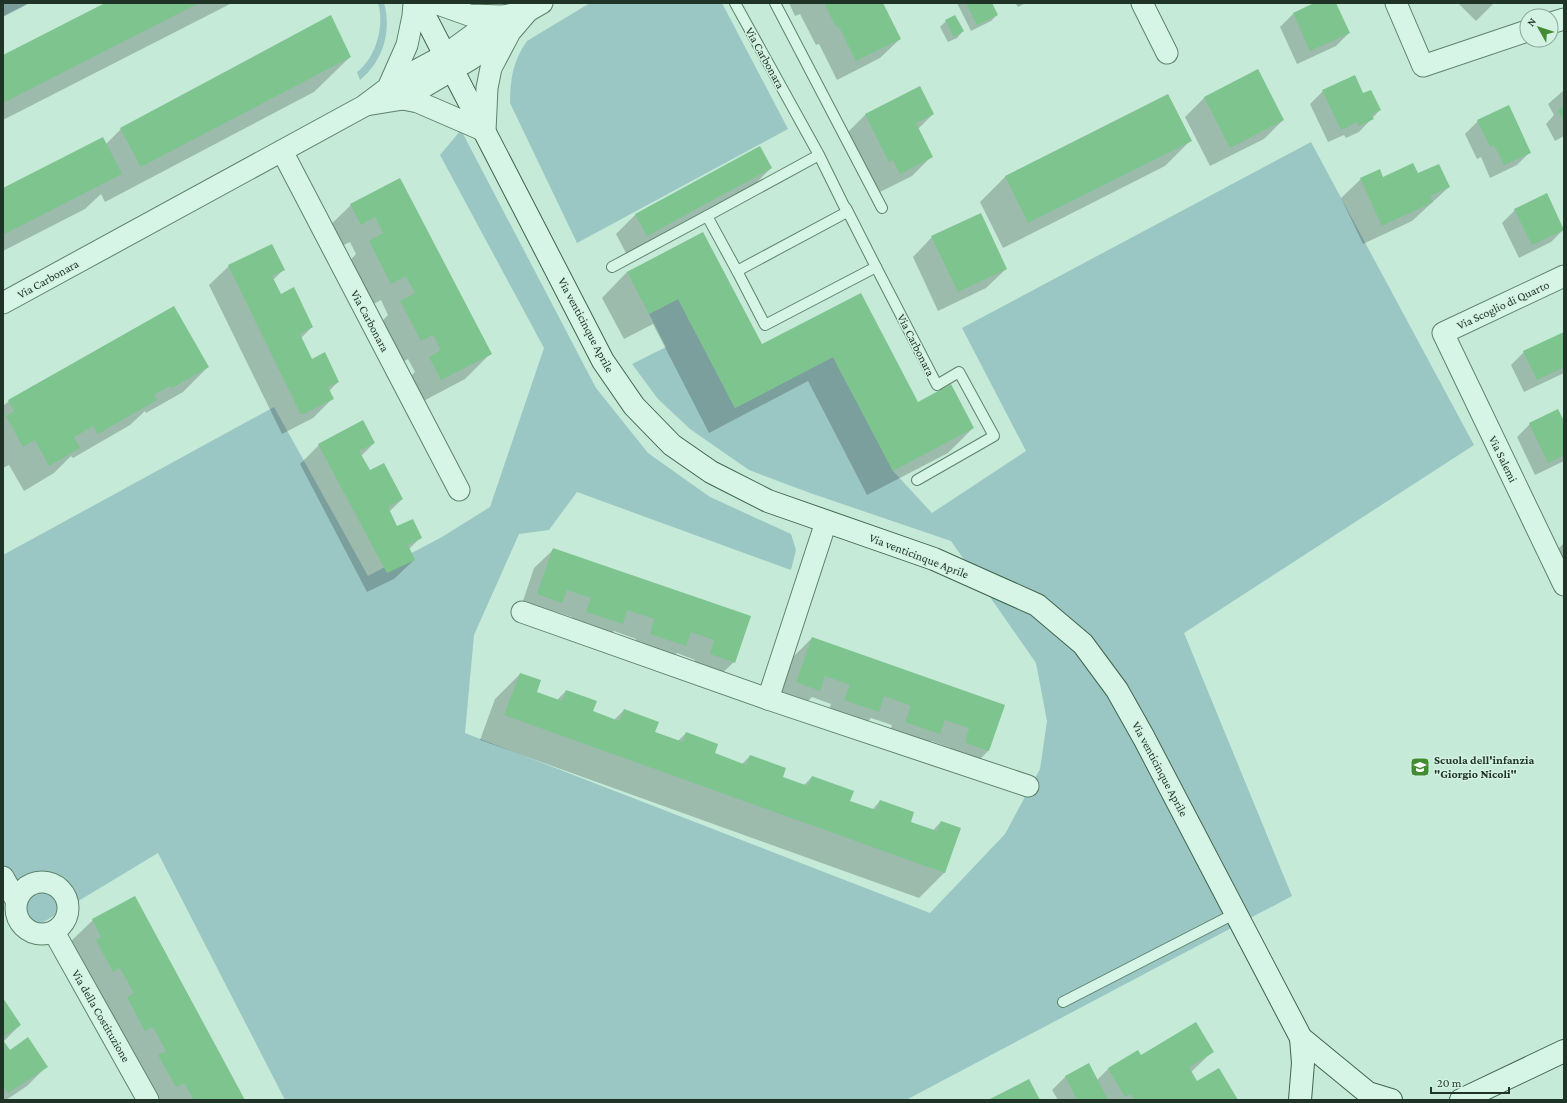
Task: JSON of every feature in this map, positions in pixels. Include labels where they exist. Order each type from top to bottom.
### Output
[{"type":"street","points":[[395,94],[413,16],[414,3]]},
{"type":"street","name":"Via venticinque Aprile","points":[[418,3],[603,360],[634,406],[672,445],[711,472],[768,501],[934,559],[1037,605],[1083,644],[1116,690],[1140,731],[1313,1060],[1344,1090],[1348,1100]]},
{"type":"street","points":[[436,3],[469,15],[506,24]]},
{"type":"street","points":[[1142,3],[1167,53]]},
{"type":"street","points":[[1396,3],[1423,66],[1519,34]]},
{"type":"street","name":"Via venticinque Aprile","points":[[485,131],[487,88],[506,24],[535,7]]},
{"type":"street","points":[[395,94],[449,62],[506,24]]},
{"type":"street","points":[[395,94],[418,102],[485,131]]},
{"type":"street","name":"Via Carbonara","points":[[3,303],[364,106],[395,94]]},
{"type":"street","name":"Via Carbonara","points":[[282,151],[460,490]]},
{"type":"street","name":"Via Scoglio di Quarto","points":[[1443,333],[1564,276]]},
{"type":"street","name":"Via Salemi","points":[[1443,333],[1564,585]]},
{"type":"street","points":[[768,699],[826,522]]},
{"type":"street","points":[[522,612],[768,699],[1028,786]]},
{"type":"street","points":[[3,877],[16,900]]},
{"type":"street","points":[[43,882],[51,884],[59,888],[68,902],[66,920],[61,927],[54,932],[44,935],[34,934],[24,929],[18,921],[15,911],[16,900],[20,892],[26,886],[43,882]]},
{"type":"street","name":"Via della Costituzione","points":[[54,932],[148,1100]]},
{"type":"street","points":[[1461,1100],[1564,1051]]},
{"type":"street","points":[[1313,1060],[1368,1093],[1391,1100]]},
{"type":"street","name":"Via venticinque Aprile","points":[[1300,1100],[1313,1060]]},
{"type":"street","name":"Via venticinque Aprile","points":[[1313,1060],[1317,1100]]},
{"type":"lane","name":"Via Carbonara","points":[[735,3],[819,156],[937,385],[959,372],[994,436],[917,480]]},
{"type":"lane","points":[[775,3],[878,203],[882,208]]},
{"type":"lane","points":[[612,267],[819,156]]},
{"type":"lane","points":[[737,272],[848,212],[846,208]]},
{"type":"lane","points":[[707,216],[765,325],[876,267]]},
{"type":"lane","points":[[1063,1002],[1236,913]]},
{"type":"shaded area","points":[[3,3],[29,3],[3,16]]},
{"type":"shaded area","points":[[378,3],[384,3],[386,14],[387,24],[384,45],[375,64],[360,80],[357,72],[364,66],[374,50],[377,40],[380,21]]},
{"type":"shaded area","points":[[590,3],[722,3],[788,129],[577,243],[510,103],[510,95],[515,63],[527,41]]},
{"type":"shaded area","points":[[461,130],[596,388],[648,453],[710,497],[791,534],[796,550],[791,570],[577,492],[549,530],[519,534],[474,635],[465,733],[930,913],[1005,834],[1040,769],[1047,721],[1036,663],[951,541],[810,493],[749,470],[690,429],[658,399],[632,364],[666,347],[649,314],[678,299],[735,408],[833,357],[893,471],[932,513],[1026,451],[962,328],[1311,142],[1474,445],[1184,633],[1292,896],[906,1100],[285,1100],[158,853],[32,929],[3,875],[3,555],[274,407],[368,576],[442,537],[490,507],[544,348],[440,155]]},
{"type":"building","points":[[105,3],[199,3],[3,103],[3,55]]},
{"type":"building","points":[[824,3],[883,3],[901,39],[856,61],[838,25],[836,27]]},
{"type":"building","points":[[966,3],[992,3],[998,15],[977,25]]},
{"type":"building","points":[[1314,3],[1336,3],[1350,33],[1310,51],[1293,13]]},
{"type":"building","points":[[331,15],[351,57],[141,167],[120,128]]},
{"type":"building","points":[[955,15],[964,31],[954,37],[945,20]]},
{"type":"building","points":[[1258,69],[1284,120],[1230,148],[1204,97]]},
{"type":"building","points":[[1355,75],[1363,93],[1371,90],[1381,110],[1371,115],[1374,119],[1359,126],[1357,122],[1341,130],[1322,90]]},
{"type":"building","points":[[920,86],[934,114],[916,123],[933,157],[900,174],[893,160],[889,162],[865,114]]},
{"type":"building","points":[[1168,94],[1192,141],[1028,223],[1005,176]]},
{"type":"building","points":[[1509,105],[1531,153],[1504,165],[1494,145],[1490,147],[1477,120]]},
{"type":"building","points":[[1564,107],[1564,121],[1558,110]]},
{"type":"building","points":[[103,137],[122,174],[3,235],[3,188]]},
{"type":"building","points":[[760,146],[772,168],[647,236],[635,214]]},
{"type":"building","points":[[1413,163],[1418,173],[1439,164],[1450,187],[1430,196],[1433,202],[1382,226],[1360,178],[1380,169],[1383,177]]},
{"type":"building","points":[[400,178],[492,354],[441,380],[429,357],[441,350],[433,335],[421,341],[400,301],[415,293],[406,276],[391,284],[369,241],[383,233],[375,217],[361,225],[350,204]]},
{"type":"building","points":[[1547,193],[1564,230],[1532,245],[1514,209]]},
{"type":"building","points":[[981,213],[1007,269],[958,292],[931,236]]},
{"type":"building","points":[[703,232],[762,344],[861,293],[918,402],[951,384],[974,428],[893,471],[833,357],[735,408],[678,299],[649,314],[627,272]]},
{"type":"building","points":[[272,244],[285,270],[272,276],[281,294],[294,287],[313,327],[300,334],[312,359],[325,352],[339,382],[328,387],[334,399],[301,415],[228,265]]},
{"type":"building","points":[[174,306],[209,367],[172,388],[170,386],[154,395],[157,400],[98,434],[93,426],[74,437],[80,448],[49,466],[35,440],[23,447],[6,416],[14,411],[8,400]]},
{"type":"building","points":[[1564,332],[1564,367],[1537,380],[1523,351]]},
{"type":"building","points":[[1558,409],[1564,421],[1564,455],[1548,463],[1529,423]]},
{"type":"building","points":[[363,420],[375,443],[359,451],[370,470],[384,463],[403,499],[388,507],[397,526],[413,519],[422,538],[408,545],[415,560],[387,573],[318,444]]},
{"type":"building","points":[[553,548],[751,616],[735,663],[710,654],[714,640],[691,632],[686,646],[650,634],[654,619],[627,610],[623,624],[586,612],[591,598],[567,590],[562,603],[537,594]]},
{"type":"building","points":[[812,637],[1005,705],[989,751],[965,743],[969,728],[945,720],[940,734],[905,722],[911,706],[884,696],[879,712],[844,700],[850,685],[825,676],[820,691],[796,682]]},
{"type":"building","points":[[520,673],[541,680],[537,692],[562,701],[566,690],[597,701],[593,711],[619,721],[624,709],[659,722],[655,732],[683,742],[686,732],[718,744],[715,753],[746,765],[750,755],[786,768],[783,777],[808,786],[812,776],[854,791],[850,801],[876,810],[880,800],[914,812],[911,822],[937,831],[941,821],[961,828],[945,873],[504,715]]},
{"type":"building","points":[[135,896],[245,1100],[194,1100],[184,1083],[176,1087],[158,1055],[166,1051],[153,1027],[145,1031],[127,997],[134,993],[120,968],[113,972],[96,940],[101,937],[92,919]]},
{"type":"building","points":[[3,998],[21,1025],[3,1037]]},
{"type":"building","points":[[1196,1022],[1214,1052],[1189,1067],[1197,1081],[1219,1068],[1238,1100],[1134,1100],[1131,1094],[1125,1097],[1108,1068],[1138,1050],[1141,1055]]},
{"type":"building","points":[[28,1037],[48,1067],[8,1093],[3,1086],[3,1040],[10,1050]]},
{"type":"building","points":[[1089,1063],[1108,1100],[1077,1100],[1065,1076]]},
{"type":"building","points":[[1029,1079],[1040,1100],[988,1100]]},
{"type":"place","name":"Scuola dell'infanzia \"Giorgio Nicoli\"","points":[[1420,767]]}]
